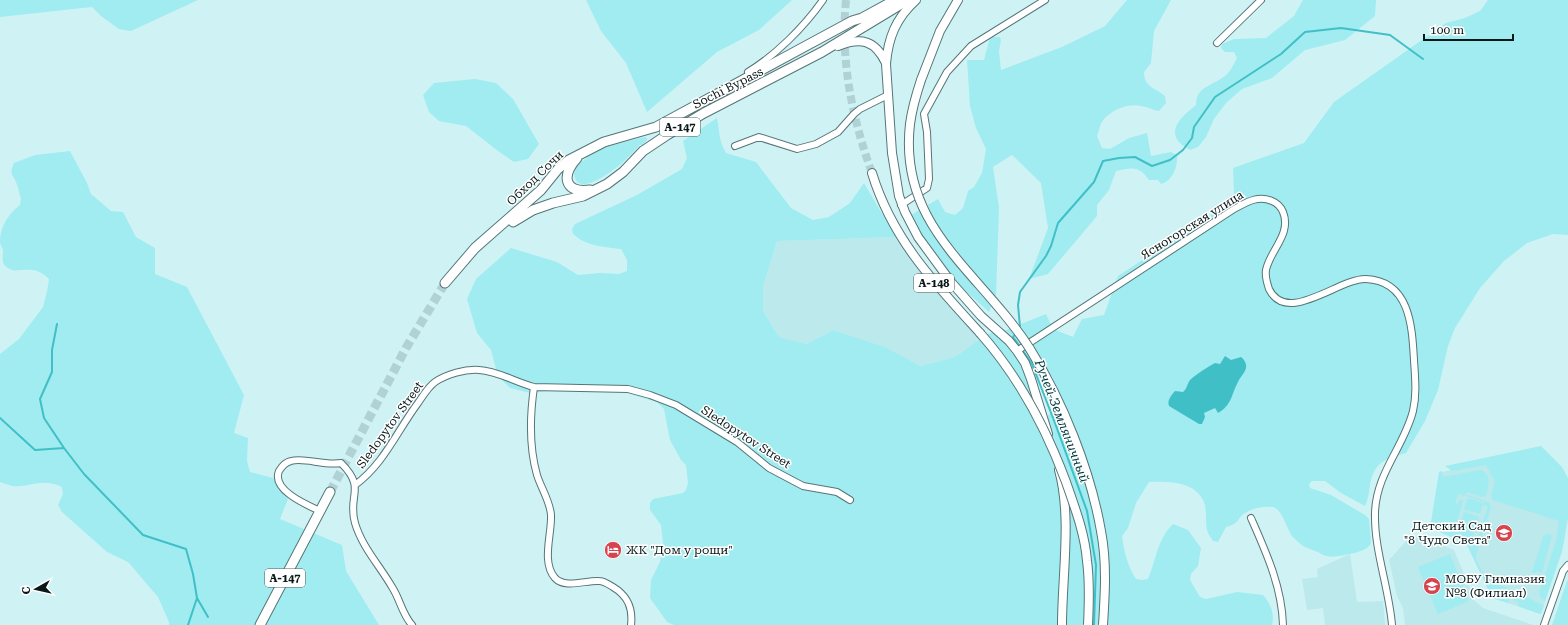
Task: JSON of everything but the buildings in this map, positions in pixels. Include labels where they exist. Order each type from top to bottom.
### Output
[{"type":"highway","name":"А-147","points":[[852,21],[885,0]]},
{"type":"highway","name":"А-147","points":[[852,21],[862,18],[895,0]]},
{"type":"highway","name":"Sochi Bypass","points":[[462,263],[514,222],[533,210],[553,203],[583,196],[607,184],[643,151],[667,134],[704,113],[822,52],[908,0]]},
{"type":"highway","name":"Обход Сочи","points":[[445,283],[475,248],[541,190],[562,165],[580,154],[612,139],[656,127],[852,21]]},
{"type":"highway","name":"А-147","points":[[580,154],[568,169],[567,178],[575,190],[594,190]]},
{"type":"highway","name":"А-147","points":[[260,625],[330,492]]},
{"type":"main road","points":[[916,0],[894,26],[886,64],[892,153],[898,192],[902,205],[918,237],[951,282],[980,316],[1009,341],[1025,363],[1042,412],[1060,474],[1063,493],[1065,525],[1062,625]]},
{"type":"main road","name":"А-148","points":[[958,0],[946,18],[940,31],[921,80],[913,106],[909,141],[909,162],[915,190],[930,223],[940,238],[1007,316],[1029,348],[1046,377],[1078,448],[1094,499],[1102,532],[1105,587],[1103,625]]},
{"type":"main road","name":"А-147","points":[[822,52],[849,41],[865,42],[878,49],[886,64]]},
{"type":"main road","name":"А-148","points":[[872,173],[884,205],[908,248],[937,285],[980,333],[1009,369],[1028,399],[1055,454],[1079,521],[1087,562],[1088,625]]},
{"type":"street","name":"А-147","points":[[724,91],[734,82],[776,53],[808,19],[823,0]]},
{"type":"street","points":[[902,205],[925,191],[928,184],[927,132],[924,114],[947,72],[971,46],[1045,0]]},
{"type":"street","points":[[1217,42],[1261,0]]},
{"type":"street","points":[[735,146],[758,137],[797,149],[816,144],[838,132],[860,110],[888,95]]},
{"type":"street","name":"Ясногорская улица","points":[[1017,351],[1234,209],[1257,198],[1275,202],[1281,208],[1284,216],[1285,226],[1282,236],[1267,266],[1266,272],[1269,288],[1273,295],[1280,300],[1288,303],[1300,303],[1348,282],[1361,279],[1374,279],[1393,288],[1403,300],[1413,333],[1416,389],[1413,410],[1406,432],[1380,484],[1376,503],[1376,533],[1392,625]]},
{"type":"street","name":"Sledopytov Street","points":[[355,485],[376,467],[413,409],[435,382],[454,374],[472,370],[480,370],[496,373],[534,387],[628,389],[650,395],[682,409],[737,442],[769,468],[803,486],[837,492],[850,500]]},
{"type":"street","points":[[534,387],[531,424],[532,442],[537,474],[551,511],[548,556],[551,570],[558,581],[571,583],[601,581],[618,590],[630,604],[632,613],[630,625]]},
{"type":"street","points":[[320,511],[294,498],[283,488],[278,477],[279,472],[285,463],[299,460],[327,465],[341,463],[351,474],[355,485],[353,509],[355,524],[370,554],[393,587],[404,614],[412,625]]},
{"type":"street","points":[[1251,518],[1274,573],[1283,615],[1283,625]]},
{"type":"street","points":[[1544,625],[1563,571],[1568,565]]},
{"type":"shaded area","points":[[0,0],[198,0],[131,31],[119,29],[101,16],[92,7],[0,17]]},
{"type":"shaded area","points":[[586,0],[792,0],[759,30],[717,52],[647,112],[626,63],[601,31]]},
{"type":"shaded area","points":[[1127,0],[1171,0],[1154,31],[1151,63],[1144,72],[1144,77],[1148,84],[1165,96],[1166,103],[1159,111],[1136,105],[1126,106],[1116,110],[1108,115],[1103,121],[1097,136],[1102,148],[1110,149],[1129,138],[1147,133],[1151,156],[1171,152],[1177,155],[1176,168],[1169,180],[1161,184],[1158,180],[1149,180],[1142,172],[1138,170],[1130,169],[1116,171],[1109,190],[1097,205],[1097,216],[1048,274],[1029,279],[1048,228],[1041,183],[1012,155],[993,167],[999,208],[996,296],[989,312],[939,267],[911,215],[938,199],[945,212],[955,215],[963,208],[968,191],[974,187],[982,173],[986,149],[976,128],[970,106],[967,60],[984,60],[990,37],[1000,37],[1001,40],[999,51],[1001,70],[1062,47],[1105,26]]},
{"type":"shaded area","points":[[1303,0],[1376,0],[1375,16],[1345,40],[1305,50],[1272,78],[1242,89],[1226,103],[1214,119],[1206,137],[1198,147],[1190,150],[1182,145],[1178,141],[1175,132],[1178,123],[1196,105],[1199,93],[1203,89],[1224,77],[1229,72],[1237,58],[1234,52],[1225,52],[1221,48],[1222,44],[1234,39],[1266,38],[1294,16]]},
{"type":"shaded area","points":[[1488,0],[1568,0],[1568,235],[1553,234],[1527,243],[1504,261],[1480,288],[1455,328],[1448,346],[1438,390],[1425,421],[1406,453],[1387,459],[1374,471],[1365,506],[1341,493],[1325,481],[1312,481],[1309,484],[1310,488],[1331,495],[1365,515],[1369,519],[1370,545],[1362,550],[1350,554],[1335,557],[1325,556],[1306,548],[1294,538],[1279,511],[1272,507],[1262,507],[1248,511],[1236,522],[1226,527],[1218,542],[1213,541],[1207,530],[1205,505],[1200,495],[1188,486],[1173,482],[1149,482],[1136,503],[1128,528],[1122,536],[1125,553],[1130,568],[1136,579],[1142,580],[1148,579],[1163,536],[1173,524],[1188,530],[1201,548],[1198,566],[1191,574],[1190,580],[1200,597],[1206,599],[1237,592],[1263,595],[1271,608],[1273,616],[1272,625],[674,625],[667,622],[650,598],[651,580],[660,562],[663,543],[661,525],[650,510],[650,503],[653,499],[683,493],[686,490],[688,483],[686,465],[681,460],[670,440],[664,409],[657,402],[620,391],[566,389],[530,393],[510,388],[501,379],[496,369],[491,350],[477,333],[467,299],[476,279],[511,248],[557,262],[578,275],[600,273],[619,274],[627,271],[627,260],[621,249],[608,248],[584,241],[573,234],[572,229],[575,224],[637,195],[682,169],[687,158],[683,141],[717,118],[720,139],[726,153],[756,162],[791,208],[813,220],[829,217],[850,203],[864,183],[898,237],[777,241],[763,287],[763,311],[779,337],[807,344],[833,330],[885,347],[921,366],[955,357],[987,334],[1006,330],[1046,314],[1053,329],[1073,337],[1082,319],[1104,315],[1118,276],[1231,202],[1234,195],[1233,168],[1304,143],[1334,102],[1446,23],[1465,18],[1480,11]],"holes":[[[1034,375],[1052,376],[1059,397],[1048,416],[1043,418],[1031,379]]]},
{"type":"shaded area","points":[[475,79],[496,83],[513,99],[539,144],[528,159],[514,162],[466,126],[439,121],[429,112],[423,95],[434,83]]},
{"type":"shaded area","points":[[645,137],[647,140],[642,145],[640,145],[617,167],[603,177],[587,184],[580,184],[576,180],[574,171],[578,164],[587,158],[586,157],[608,146]]},
{"type":"shaded area","points":[[70,151],[87,183],[91,194],[111,211],[123,212],[136,237],[155,248],[155,274],[187,287],[244,395],[234,433],[248,438],[247,461],[250,472],[273,478],[288,499],[280,519],[342,545],[346,571],[379,625],[169,625],[158,597],[128,562],[107,552],[62,512],[58,505],[63,494],[62,487],[49,483],[12,486],[0,482],[0,354],[19,339],[43,307],[49,279],[36,271],[12,270],[3,262],[3,250],[0,236],[3,226],[9,216],[20,205],[21,198],[16,181],[12,175],[12,170],[14,163],[35,155]]},
{"type":"shaded area","points":[[898,237],[980,333],[987,334],[955,357],[921,366],[885,347],[833,330],[807,344],[779,337],[763,311],[763,287],[777,241]]},
{"type":"shaded area","points":[[1225,356],[1231,360],[1241,357],[1246,366],[1245,372],[1239,380],[1229,403],[1223,410],[1218,413],[1215,408],[1204,413],[1205,417],[1202,424],[1199,424],[1169,406],[1169,400],[1175,391],[1183,392],[1192,378],[1215,363],[1220,364]]},
{"type":"shaded area","points":[[1541,446],[1562,467],[1568,478],[1568,519],[1562,552],[1545,601],[1541,598],[1539,593],[1556,541],[1559,521],[1493,500],[1491,495],[1495,482],[1486,465],[1452,471],[1445,466]]},
{"type":"shaded area","name":"Детский Сад \"8 Чудо Света\"","points":[[1538,450],[1568,482],[1568,519],[1564,542],[1541,614],[1492,598],[1468,543],[1431,528],[1442,472]]},
{"type":"shaded area","points":[[1481,470],[1487,475],[1489,482],[1485,498],[1483,495],[1482,497],[1467,492],[1465,496],[1458,494],[1455,503],[1458,504],[1459,500],[1463,501],[1456,524],[1459,528],[1460,526],[1475,530],[1472,539],[1477,541],[1488,506],[1483,505],[1484,502],[1467,496],[1468,495],[1489,503],[1491,507],[1476,555],[1476,560],[1487,581],[1508,588],[1507,590],[1509,588],[1515,591],[1515,593],[1511,592],[1508,603],[1492,598],[1466,543],[1430,528],[1439,472],[1442,471],[1443,477]]},
{"type":"shaded area","points":[[1468,498],[1483,503],[1480,514],[1464,509]]},
{"type":"shaded area","points":[[1464,512],[1479,517],[1476,528],[1461,523]]},
{"type":"shaded area","points":[[1547,534],[1552,535],[1542,573],[1537,571],[1536,573],[1532,572],[1543,537]]},
{"type":"shaded area","name":"МОБУ Гимназия №8 (Филиал)","points":[[1414,537],[1423,537],[1454,550],[1475,601],[1483,608],[1533,625],[1405,625],[1403,608],[1397,596],[1389,560],[1407,540]]},
{"type":"shaded area","points":[[1350,554],[1357,602],[1383,601],[1385,625],[1325,625],[1323,608],[1307,610],[1302,579],[1318,577],[1317,569]]},
{"type":"shaded area","points":[[1450,554],[1469,601],[1438,614],[1418,567]]},
{"type":"shaded area","points":[[1568,580],[1568,625],[1552,625],[1567,581]]},
{"type":"shaded area","points":[[1515,593],[1527,597],[1544,606],[1540,614],[1518,606],[1519,602],[1513,600]]},
{"type":"waterway","name":"Ручей Земляничный","points":[[1019,330],[1018,305],[1020,292],[1046,256],[1051,246],[1058,223],[1094,182],[1103,161],[1135,157],[1152,166],[1170,160],[1183,150],[1192,138],[1194,127],[1215,97],[1281,54],[1305,32],[1341,28],[1390,35],[1423,59]]},
{"type":"waterway","points":[[57,324],[52,350],[52,372],[40,399],[44,418],[64,448]]},
{"type":"waterway","name":"Ручей Земляничный","points":[[1016,333],[1013,337],[1032,364],[1087,511],[1096,565],[1094,625]]},
{"type":"waterway","points":[[0,418],[35,450],[64,448],[84,474],[143,535],[186,549],[193,574],[197,598],[208,617]]},
{"type":"waterway","points":[[188,625],[197,598]]},
{"type":"tunnel","points":[[846,0],[845,44],[849,88],[853,110],[872,173]]},
{"type":"tunnel","points":[[330,492],[406,348],[445,283]]},
{"type":"place","name":"Детский Сад \"8 Чудо Света\"","points":[[1504,533]]},
{"type":"place","name":"ЖК \"Дом у рощи\"","points":[[613,550]]},
{"type":"place","name":"МОБУ Гимназия №8 (Филиал)","points":[[1432,586]]}]
